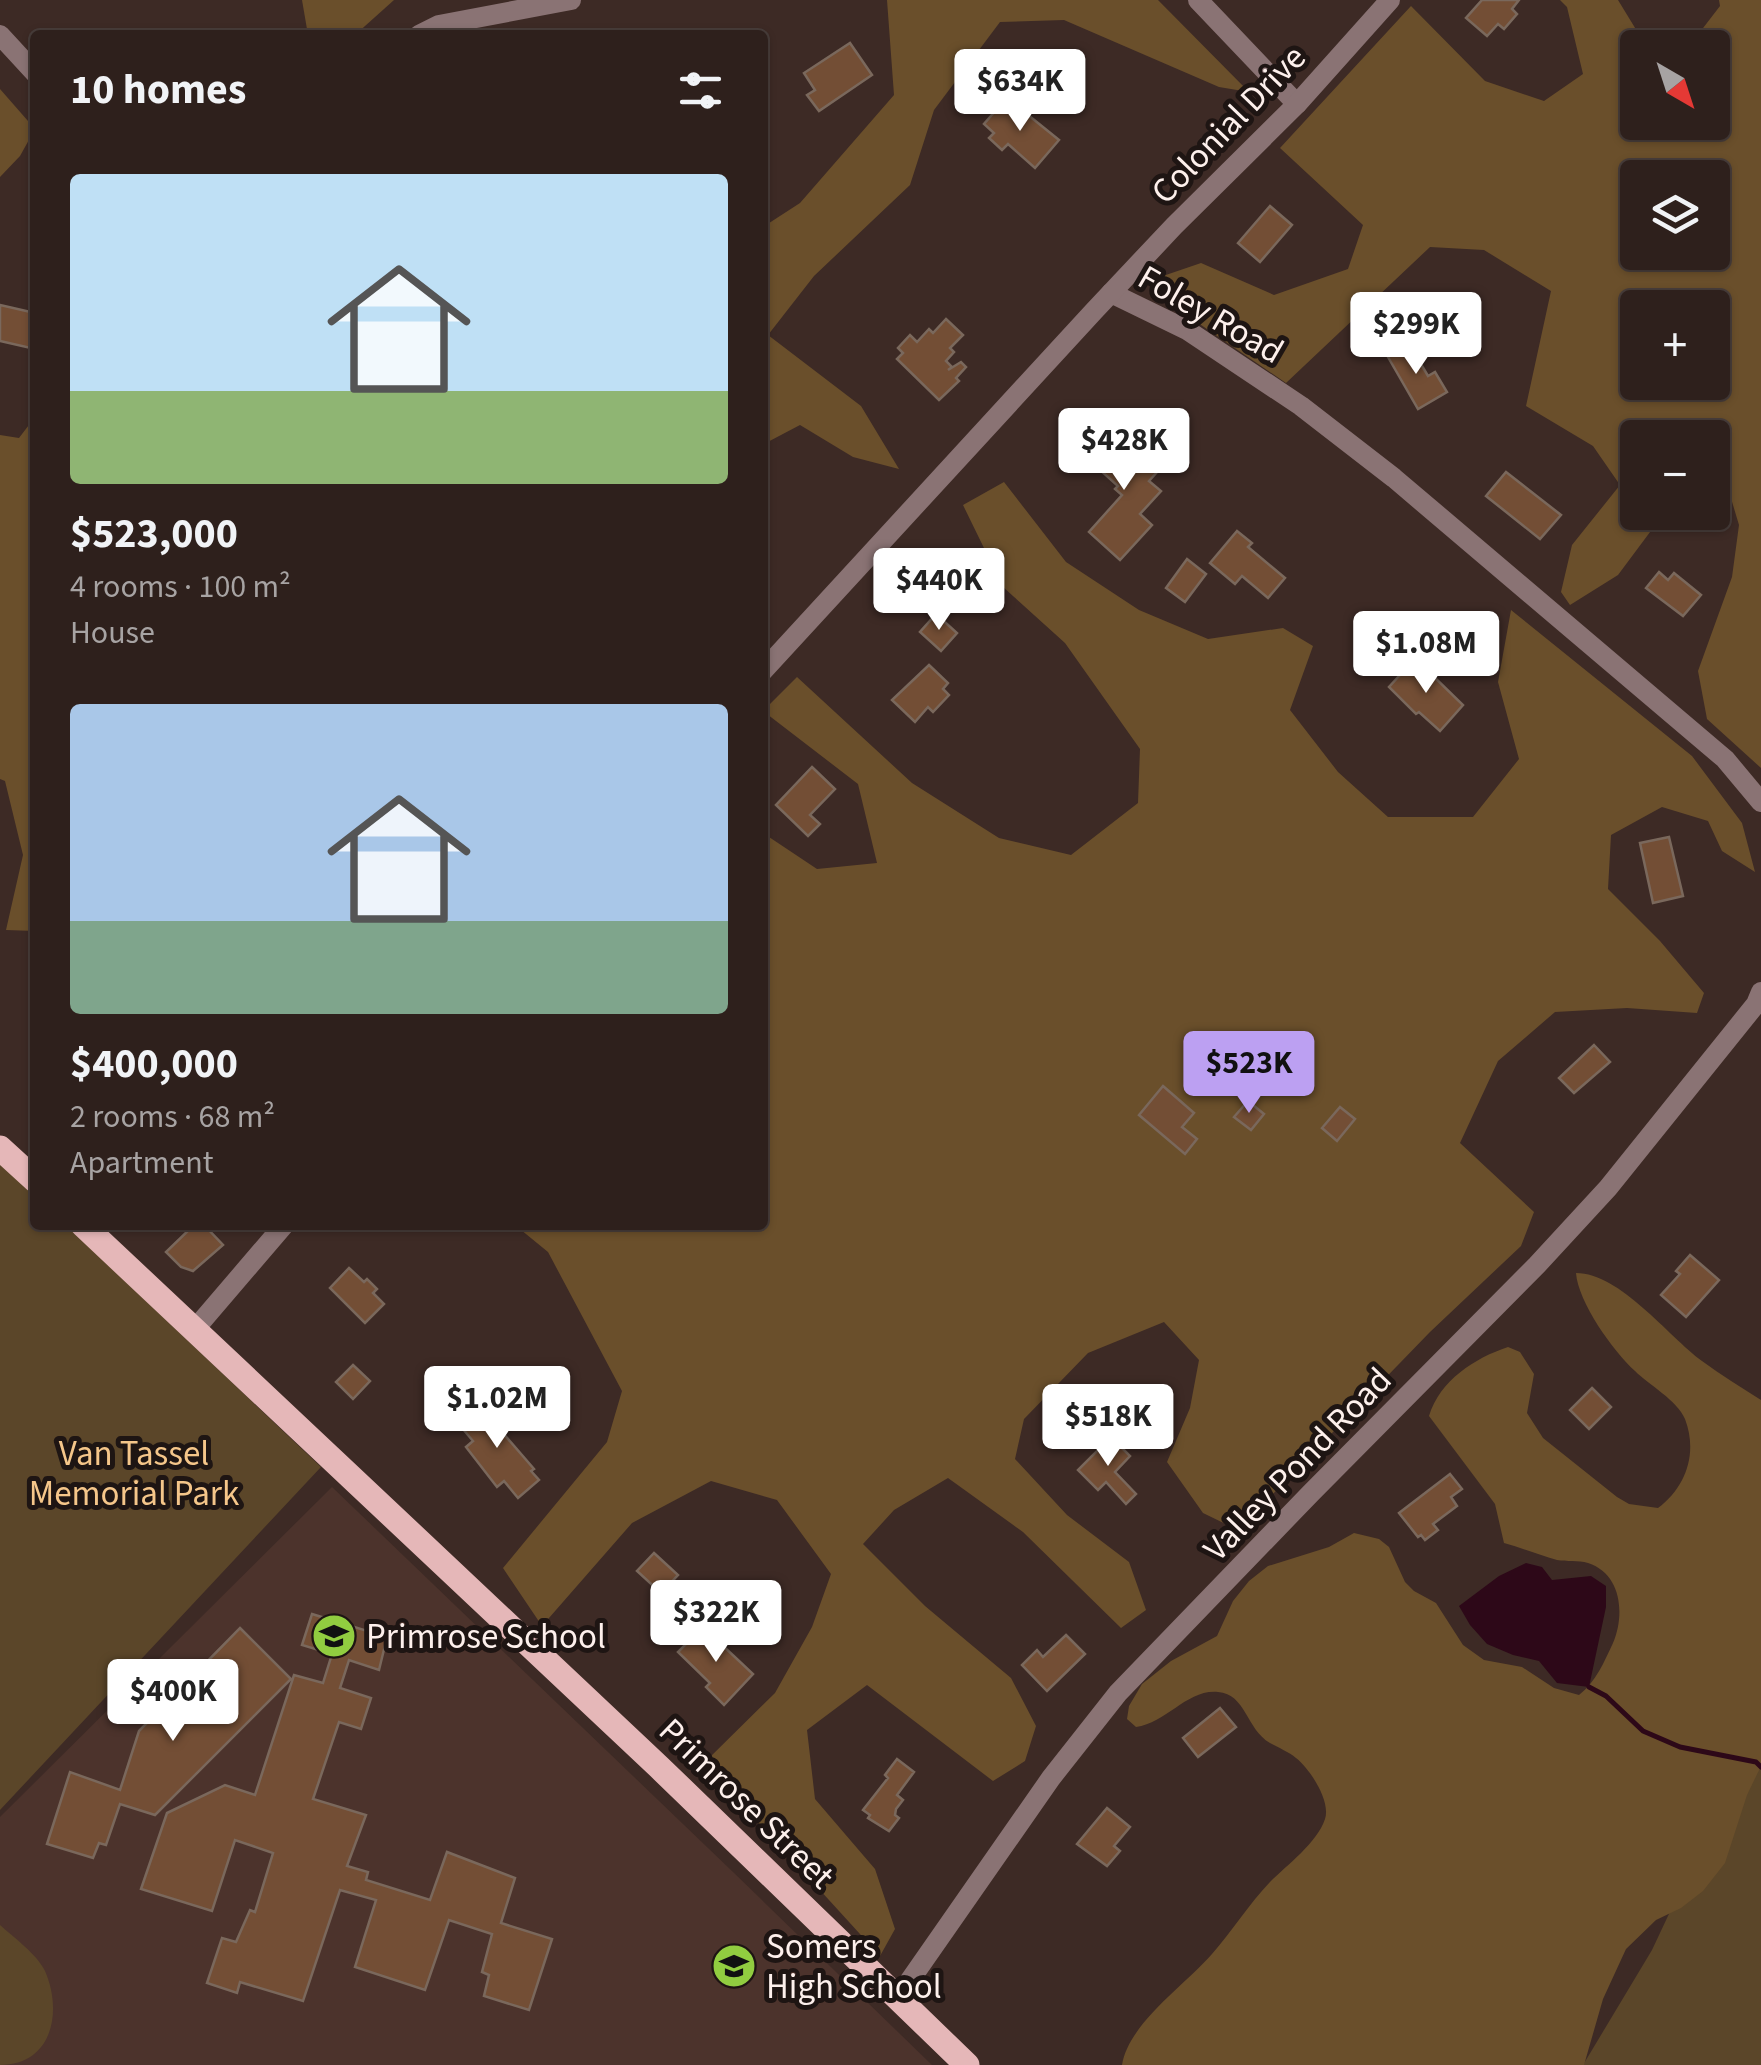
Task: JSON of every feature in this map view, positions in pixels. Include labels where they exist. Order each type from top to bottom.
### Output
[{"type":"main road","points":[[0,1148],[30,1175]]},
{"type":"main road","name":"Primrose Street","points":[[88,1230],[899,1996],[967,2065]]},
{"type":"street","points":[[429,30],[571,0]]},
{"type":"street","points":[[1198,0],[1297,104]]},
{"type":"street","name":"Colonial Drive","points":[[1111,293],[1297,104],[1390,0]]},
{"type":"street","points":[[0,35],[30,67]]},
{"type":"street","name":"Foley Road","points":[[768,665],[1111,293],[1187,330],[1301,406],[1380,467],[1725,759],[1761,802]]},
{"type":"street","name":"Valley Pond Road","points":[[899,1996],[1050,1778],[1118,1694],[1549,1252],[1698,1080],[1761,992]]},
{"type":"street","points":[[195,1330],[280,1230]]},
{"type":"shaded area","points":[[302,0],[394,0],[361,30],[307,30]]},
{"type":"shaded area","points":[[887,0],[1158,0],[1249,92],[1219,87],[1064,20],[1000,22],[934,110],[910,185],[814,276],[768,335],[768,224],[800,203],[894,95]]},
{"type":"shaded area","points":[[1560,0],[1618,0],[1636,30],[1620,30],[1620,140],[1730,140],[1730,30],[1702,30],[1720,6],[1719,0],[1761,0],[1761,768],[1707,719],[1698,671],[1732,577],[1739,525],[1730,495],[1730,420],[1620,420],[1620,485],[1593,446],[1526,406],[1551,291],[1484,250],[1430,247],[1286,383],[1166,301],[1160,277],[1201,263],[1274,295],[1348,269],[1363,225],[1280,148],[1411,6],[1485,81],[1544,101],[1583,74],[1567,7]]},
{"type":"shaded area","points":[[0,89],[30,123],[30,138],[20,156],[0,177]]},
{"type":"shaded area","points":[[768,335],[861,406],[899,469],[853,457],[800,425],[768,442]]},
{"type":"shaded area","points":[[30,424],[30,931],[6,930],[23,855],[5,781],[0,779],[0,435],[19,438]]},
{"type":"shaded area","points":[[1004,482],[1066,562],[1139,610],[1208,639],[1283,628],[1313,646],[1290,710],[1338,772],[1388,817],[1473,817],[1519,759],[1498,682],[1511,610],[1692,756],[1742,823],[1755,872],[1722,851],[1708,821],[1662,807],[1611,835],[1608,889],[1704,993],[1697,1013],[1627,1008],[1555,1012],[1498,1061],[1460,1143],[1534,1212],[1521,1246],[1430,1332],[1238,1530],[1203,1513],[1167,1462],[1190,1408],[1199,1360],[1164,1322],[1088,1353],[1024,1419],[1015,1459],[1067,1515],[1129,1562],[1146,1610],[1121,1628],[1023,1532],[948,1478],[894,1510],[863,1544],[925,1606],[1011,1678],[1036,1726],[1025,1761],[993,1781],[867,1685],[807,1730],[815,1799],[875,1869],[895,1929],[880,1956],[704,1763],[775,1693],[812,1627],[831,1574],[777,1500],[711,1481],[632,1523],[542,1626],[503,1568],[607,1442],[622,1391],[548,1252],[521,1230],[768,1230],[768,836],[817,869],[877,863],[858,784],[768,715],[768,706],[797,677],[912,783],[999,838],[1071,855],[1138,803],[1140,749],[1065,643],[1003,587],[963,505]]},
{"type":"shaded area","points":[[1620,485],[1620,530],[1652,530],[1618,575],[1570,605],[1561,592],[1572,545]]},
{"type":"shaded area","points":[[1576,1273],[1593,1276],[1626,1294],[1702,1361],[1761,1400],[1761,1766],[1747,1795],[1725,1863],[1703,1891],[1656,1920],[1626,1949],[1603,1999],[1584,2065],[1122,2065],[1135,2034],[1146,2020],[1212,1954],[1262,1890],[1309,1845],[1325,1819],[1325,1803],[1307,1770],[1293,1756],[1262,1737],[1240,1705],[1227,1694],[1207,1692],[1136,1727],[1127,1719],[1129,1706],[1142,1684],[1171,1661],[1217,1636],[1233,1601],[1249,1581],[1268,1566],[1329,1547],[1354,1533],[1379,1539],[1389,1547],[1405,1582],[1436,1603],[1463,1645],[1484,1660],[1522,1667],[1554,1688],[1579,1695],[1599,1671],[1619,1620],[1618,1597],[1608,1576],[1588,1563],[1557,1560],[1504,1543],[1495,1504],[1429,1416],[1441,1392],[1460,1372],[1508,1347],[1520,1352],[1534,1374],[1527,1413],[1543,1438],[1629,1504],[1658,1508],[1668,1500],[1682,1480],[1690,1457],[1685,1419],[1676,1405],[1635,1371],[1607,1339],[1583,1298]]},
{"type":"shaded area","name":"Primrose School","points":[[332,1487],[932,2065],[0,2065],[0,1817]]},
{"type":"shaded area","points":[[1526,1563],[1542,1567],[1552,1580],[1591,1576],[1606,1586],[1606,1607],[1589,1687],[1557,1683],[1539,1661],[1487,1644],[1459,1606],[1499,1576]]},
{"type":"green space","name":"Van Tassel Memorial Park","points":[[0,1164],[30,1191],[30,1230],[71,1230],[321,1467],[0,1810]]},
{"type":"green space","points":[[1761,1718],[1761,2065],[1583,2065],[1652,1950]]},
{"type":"green space","points":[[0,1925],[41,1965],[53,2003],[49,2033],[42,2046],[18,2063],[0,2065]]},
{"type":"building","points":[[1482,0],[1519,0],[1512,9],[1517,14],[1504,29],[1498,24],[1487,36],[1466,18]]},
{"type":"building","points":[[850,43],[872,75],[819,111],[807,95],[815,90],[804,73]]},
{"type":"building","points":[[1004,101],[1014,110],[1017,106],[1059,140],[1035,168],[1008,144],[1002,150],[989,138],[994,133],[984,124]]},
{"type":"building","points":[[1270,206],[1292,225],[1260,262],[1238,243]]},
{"type":"building","points":[[0,305],[30,312],[30,348],[0,341]]},
{"type":"building","points":[[946,319],[963,335],[950,348],[954,352],[946,361],[952,367],[948,370],[961,362],[966,367],[956,378],[959,381],[939,400],[897,359],[903,353],[898,348],[910,335],[917,342]]},
{"type":"building","points":[[1409,344],[1428,376],[1435,372],[1447,392],[1418,409],[1388,357]]},
{"type":"building","points":[[1121,424],[1139,440],[1131,449],[1157,472],[1149,481],[1161,491],[1140,514],[1152,525],[1120,560],[1089,532],[1122,495],[1115,489],[1118,486],[1089,460]]},
{"type":"building","points":[[1506,472],[1561,515],[1540,539],[1486,496]]},
{"type":"building","points":[[1237,531],[1252,543],[1248,547],[1285,578],[1268,598],[1242,576],[1235,584],[1210,563]]},
{"type":"building","points":[[1187,559],[1206,574],[1185,602],[1166,588]]},
{"type":"building","points":[[1659,572],[1668,580],[1674,573],[1701,595],[1683,616],[1646,588]]},
{"type":"building","points":[[936,614],[957,633],[941,651],[920,632]]},
{"type":"building","points":[[1412,662],[1426,674],[1428,671],[1463,705],[1440,731],[1389,687]]},
{"type":"building","points":[[929,665],[948,683],[943,689],[949,695],[933,712],[928,707],[915,722],[892,700]]},
{"type":"building","points":[[812,767],[835,789],[810,815],[820,824],[808,836],[776,805]]},
{"type":"building","points":[[1669,837],[1683,896],[1653,903],[1640,843]]},
{"type":"building","points":[[1594,1045],[1610,1062],[1574,1093],[1559,1078]]},
{"type":"building","points":[[1163,1086],[1194,1113],[1182,1127],[1197,1139],[1185,1154],[1139,1115]]},
{"type":"building","points":[[1248,1101],[1264,1114],[1251,1130],[1234,1117]]},
{"type":"building","points":[[1340,1107],[1355,1119],[1337,1141],[1322,1128]]},
{"type":"building","points":[[189,1230],[209,1230],[223,1245],[193,1271],[181,1267],[166,1252]]},
{"type":"building","points":[[1690,1255],[1719,1280],[1686,1317],[1661,1295],[1680,1274],[1676,1271]]},
{"type":"building","points":[[349,1268],[377,1289],[373,1293],[384,1304],[365,1323],[330,1288]]},
{"type":"building","points":[[353,1365],[370,1381],[353,1399],[336,1382]]},
{"type":"building","points":[[1592,1388],[1611,1407],[1589,1429],[1570,1410]]},
{"type":"building","points":[[482,1400],[493,1413],[489,1417],[539,1480],[518,1498],[504,1481],[497,1487],[466,1447],[473,1441],[457,1422]]},
{"type":"building","points":[[1111,1437],[1130,1456],[1115,1472],[1136,1494],[1126,1504],[1106,1482],[1098,1490],[1078,1470]]},
{"type":"building","points":[[1450,1474],[1462,1489],[1451,1497],[1457,1506],[1433,1524],[1438,1530],[1425,1540],[1421,1535],[1418,1537],[1399,1513]]},
{"type":"building","points":[[654,1553],[678,1575],[661,1593],[637,1571]]},
{"type":"building","points":[[312,1614],[387,1637],[379,1670],[349,1660],[340,1688],[371,1698],[361,1729],[339,1722],[313,1799],[366,1815],[347,1866],[368,1872],[366,1880],[430,1900],[447,1852],[515,1878],[501,1923],[552,1939],[529,2010],[484,1996],[489,1975],[482,1972],[492,1934],[449,1920],[425,1990],[355,1967],[376,1900],[340,1890],[303,2001],[240,1982],[237,1993],[207,1983],[222,1938],[236,1942],[250,1910],[255,1912],[273,1853],[235,1840],[212,1911],[141,1889],[167,1813],[225,1785],[255,1795],[294,1675],[323,1683],[332,1654],[302,1645]]},
{"type":"building","points":[[703,1627],[753,1674],[724,1705],[706,1687],[710,1683],[678,1652]]},
{"type":"building","points":[[240,1628],[291,1679],[155,1815],[120,1804],[106,1845],[99,1843],[93,1858],[47,1844],[70,1772],[120,1790],[139,1731]]},
{"type":"building","points":[[1066,1635],[1085,1654],[1047,1691],[1022,1665],[1037,1650],[1043,1657]]},
{"type":"building","points":[[1220,1708],[1236,1727],[1198,1757],[1183,1738]]},
{"type":"building","points":[[897,1759],[914,1772],[897,1795],[903,1800],[896,1809],[899,1818],[889,1831],[868,1818],[870,1815],[863,1810],[888,1778],[885,1775]]},
{"type":"building","points":[[1107,1808],[1130,1827],[1114,1846],[1120,1851],[1107,1866],[1077,1844]]},
{"type":"waterway","points":[[1589,1687],[1606,1696],[1643,1731],[1680,1747],[1756,1762],[1761,1767]]},
{"type":"place","name":"Primrose School","points":[[334,1636]]},
{"type":"place","name":"Somers High School","points":[[734,1966]]}]
